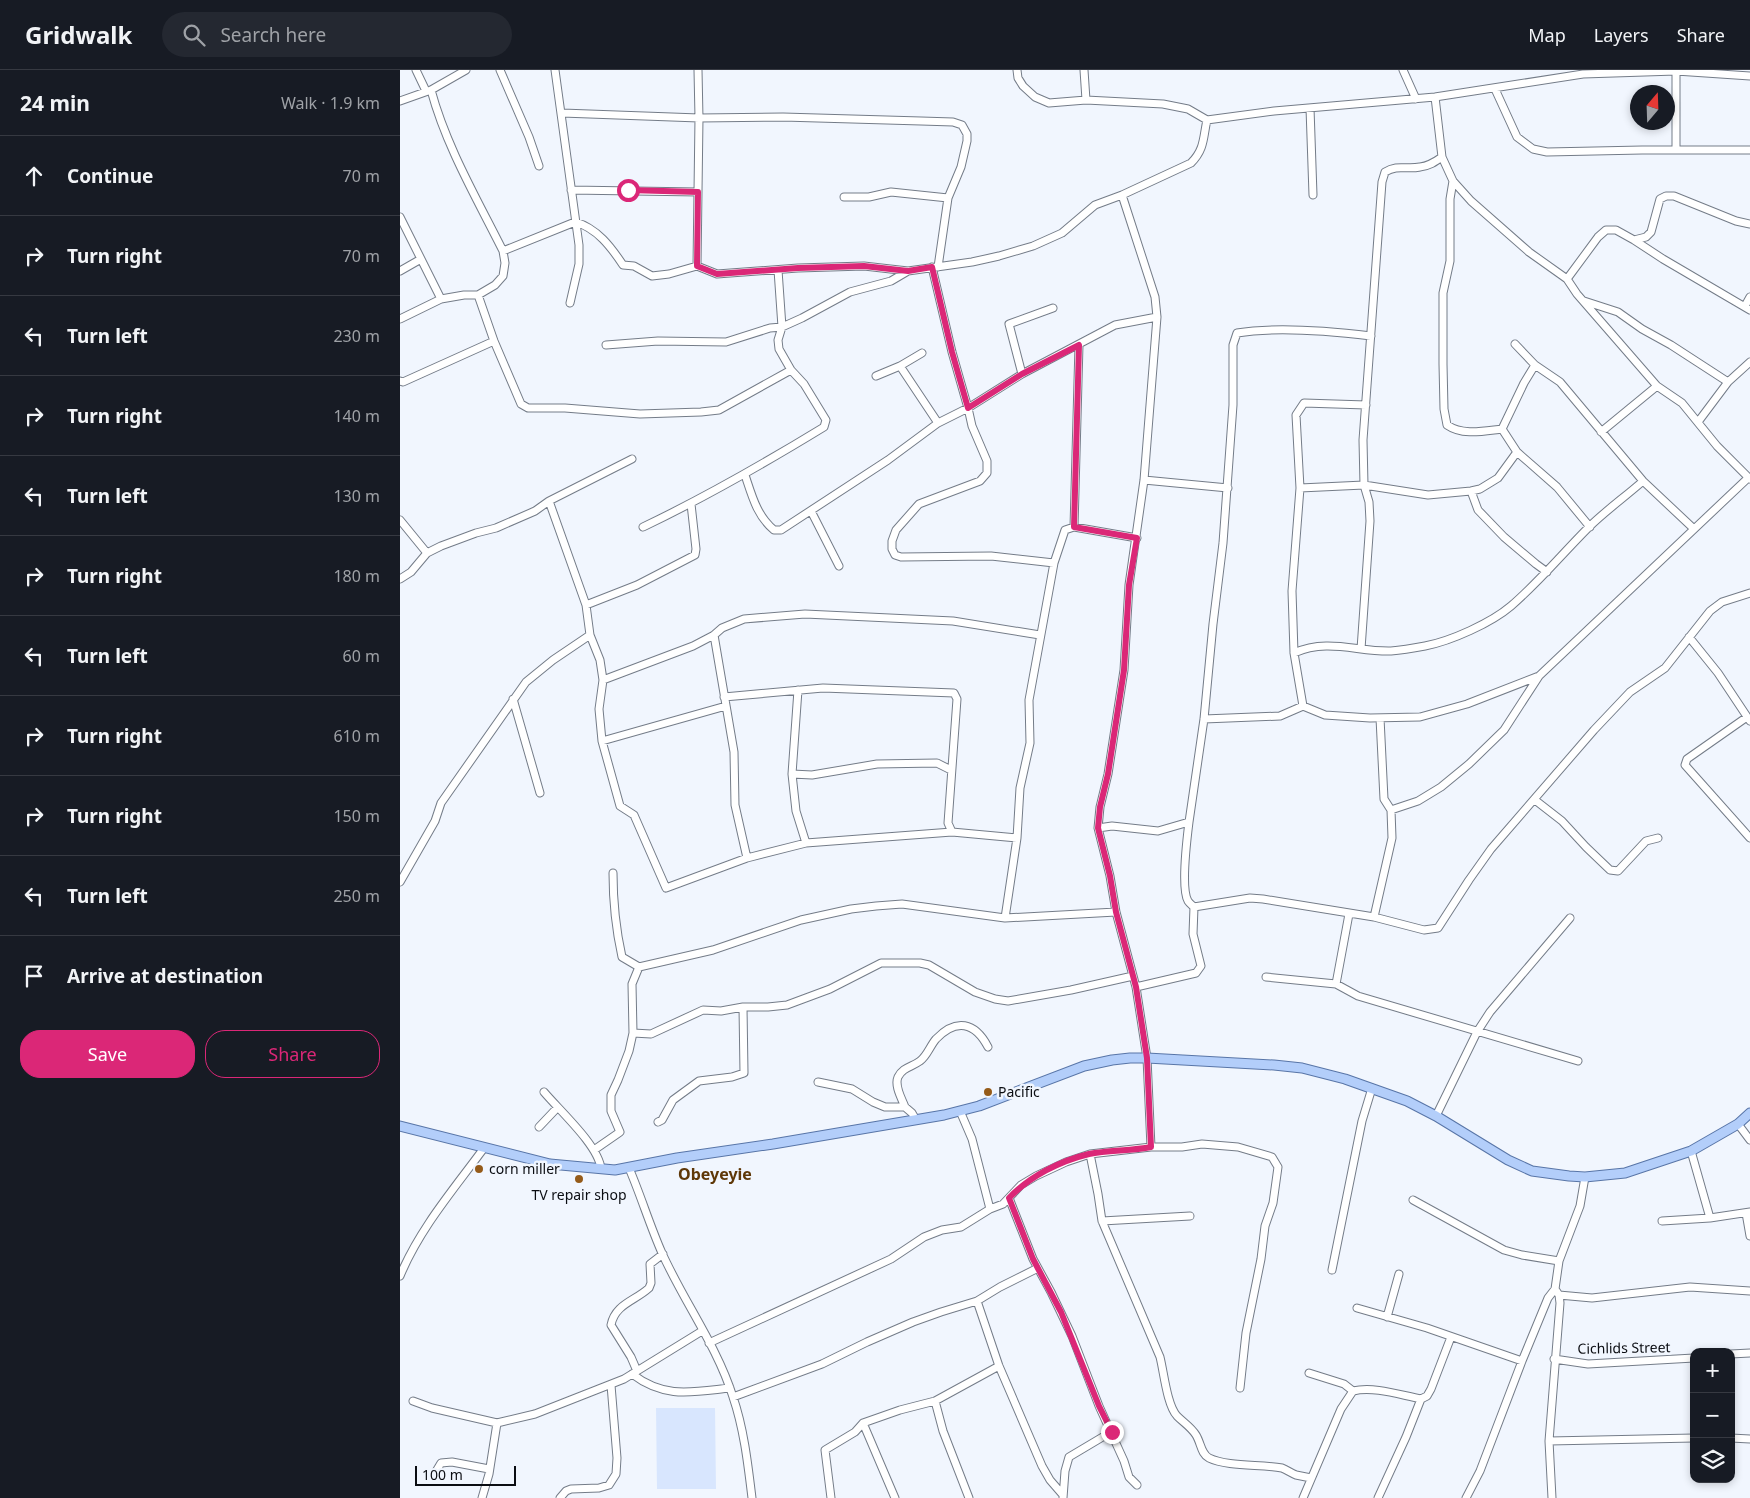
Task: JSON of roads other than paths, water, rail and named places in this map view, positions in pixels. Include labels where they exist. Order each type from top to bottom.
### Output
[{"type":"main road","points":[[400,1126],[550,1164],[601,1169],[629,1168],[670,1159],[782,1143],[960,1111],[979,1106],[1084,1066],[1112,1060],[1147,1058],[1274,1065],[1302,1068],[1346,1079],[1407,1101],[1436,1116],[1501,1156],[1532,1171],[1585,1177],[1625,1173],[1691,1151],[1738,1124],[1750,1113]]},
{"type":"street","points":[[400,319],[442,299],[464,295],[478,295],[495,285],[503,276],[505,263],[503,251],[458,161],[428,90],[416,70]]},
{"type":"street","points":[[400,101],[428,90],[466,70]]},
{"type":"street","points":[[500,70],[529,137],[539,166]]},
{"type":"street","points":[[555,70],[579,244],[579,264],[570,303]]},
{"type":"street","points":[[697,266],[698,70]]},
{"type":"street","points":[[1017,70],[1018,78],[1023,86],[1035,97],[1049,103],[1086,100],[1163,104],[1188,109],[1207,120],[1310,108],[1435,97],[1582,74],[1676,71],[1750,76]]},
{"type":"street","points":[[1084,70],[1086,100]]},
{"type":"street","points":[[1403,70],[1416,99]]},
{"type":"street","points":[[1676,71],[1676,150]]},
{"type":"street","points":[[1496,88],[1517,137],[1533,149],[1547,152],[1750,150]]},
{"type":"street","points":[[1392,810],[1418,802],[1441,787],[1469,764],[1504,730],[1539,676],[1576,639],[1749,479],[1717,446],[1682,403],[1657,386],[1584,302],[1567,279],[1522,245],[1471,201],[1454,181],[1442,157],[1435,97]]},
{"type":"street","points":[[1310,108],[1313,195]]},
{"type":"street","points":[[562,113],[699,118],[953,122],[962,125],[967,134],[967,141],[961,167],[948,198],[935,267],[952,352],[972,426],[987,461],[987,474],[980,481],[919,504],[896,530],[892,541],[892,549],[895,555],[901,557],[991,556],[1054,562]]},
{"type":"street","points":[[503,251],[575,222],[585,225],[609,244],[623,265],[634,266],[652,276],[669,274],[697,266],[717,274],[864,266],[908,271],[999,256],[1033,246],[1062,233],[1096,205],[1191,163],[1198,156],[1202,148],[1207,120]]},
{"type":"street","points":[[1361,649],[1370,521],[1369,502],[1364,485],[1362,440],[1381,191],[1385,172],[1393,167],[1419,168],[1431,164],[1442,157]]},
{"type":"street","points":[[1454,181],[1450,199],[1450,261],[1444,292],[1444,410],[1447,425],[1454,430],[1468,432],[1502,429]]},
{"type":"street","points":[[571,190],[698,192]]},
{"type":"street","points":[[844,197],[869,197],[891,192],[948,198]]},
{"type":"street","points":[[1122,195],[1155,297],[1156,316],[1144,480],[1129,585],[1124,670],[1098,828],[1110,876],[1116,912],[1136,987],[1147,1058],[1151,1147]]},
{"type":"street","points":[[1634,240],[1646,237],[1651,232],[1660,199],[1666,196],[1674,196],[1736,221],[1750,224]]},
{"type":"street","points":[[400,217],[442,299]]},
{"type":"street","points":[[1567,279],[1598,237],[1606,230],[1616,230],[1663,260],[1747,308],[1750,297]]},
{"type":"street","points":[[400,271],[421,259]]},
{"type":"street","points":[[643,527],[745,475],[824,427],[826,420],[823,414],[804,384],[791,370],[779,349],[778,340],[782,327],[778,270]]},
{"type":"street","points":[[606,345],[658,341],[726,342],[770,328],[782,327],[850,292],[891,281],[908,271]]},
{"type":"street","points":[[478,295],[494,341],[521,404],[528,408],[565,408],[640,414],[719,410],[791,370]]},
{"type":"street","points":[[1584,302],[1618,312],[1728,382]]},
{"type":"street","points":[[1022,374],[1009,324],[1052,308]]},
{"type":"street","points":[[745,475],[756,507],[765,522],[774,530],[780,530],[888,460],[938,423],[968,408],[1022,374],[1079,345],[1101,331],[1115,325],[1156,316]]},
{"type":"street","points":[[1136,987],[1196,973],[1201,966],[1193,934],[1194,907],[1188,901],[1185,863],[1204,720],[1223,542],[1233,405],[1233,345],[1237,333],[1286,331],[1371,336]]},
{"type":"street","points":[[400,381],[403,382],[494,341]]},
{"type":"street","points":[[1515,344],[1535,365],[1560,382],[1643,482],[1694,529]]},
{"type":"street","points":[[1074,527],[1079,345]]},
{"type":"street","points":[[876,376],[900,366],[922,353]]},
{"type":"street","points":[[1698,422],[1728,382],[1750,362]]},
{"type":"street","points":[[1502,429],[1524,383],[1535,365]]},
{"type":"street","points":[[900,366],[938,423]]},
{"type":"street","points":[[1601,432],[1657,386]]},
{"type":"street","points":[[1303,706],[1294,653],[1292,590],[1300,488],[1296,415],[1304,404],[1366,405]]},
{"type":"street","points":[[1502,429],[1517,452],[1557,487],[1590,527]]},
{"type":"street","points":[[1300,488],[1364,485],[1428,495],[1471,491],[1480,489],[1498,478],[1517,452]]},
{"type":"street","points":[[400,579],[411,572],[427,553],[476,533],[496,528],[535,511],[549,501],[632,459]]},
{"type":"street","points":[[1144,480],[1228,488]]},
{"type":"street","points":[[1294,653],[1306,648],[1320,646],[1348,646],[1361,649],[1392,650],[1446,641],[1474,628],[1509,608],[1590,527],[1643,482]]},
{"type":"street","points":[[1471,491],[1478,510],[1504,537],[1547,572]]},
{"type":"street","points":[[549,501],[586,605],[590,635],[600,660],[603,680],[599,709],[602,741],[620,806],[634,815],[666,888],[746,858],[806,843],[952,832],[1017,838]]},
{"type":"street","points":[[586,605],[637,585],[695,555],[691,504]]},
{"type":"street","points":[[811,511],[839,566]]},
{"type":"street","points":[[400,520],[427,553]]},
{"type":"street","points":[[1006,918],[1017,838],[1020,788],[1030,743],[1029,700],[1054,562],[1064,530],[1074,527],[1137,538]]},
{"type":"street","points":[[1194,907],[1250,898],[1263,899],[1374,917],[1424,930],[1438,928],[1491,849],[1536,800],[1594,730],[1630,692],[1665,668],[1710,611],[1722,602],[1750,593]]},
{"type":"street","points":[[603,680],[693,646],[714,635],[722,628],[744,619],[805,614],[953,621],[1040,635]]},
{"type":"street","points":[[400,882],[435,821],[441,803],[526,682],[552,660],[590,635]]},
{"type":"street","points":[[714,635],[734,752],[735,805],[746,858]]},
{"type":"street","points":[[1689,637],[1718,673],[1748,719],[1687,759],[1685,765],[1750,838]]},
{"type":"street","points":[[1204,720],[1280,716],[1303,706],[1325,715],[1380,718],[1420,717],[1467,704],[1539,676]]},
{"type":"street","points":[[724,697],[823,688],[954,693],[957,699],[948,823],[952,832]]},
{"type":"street","points":[[798,690],[792,774],[796,811],[806,843]]},
{"type":"street","points":[[513,699],[540,793]]},
{"type":"street","points":[[602,741],[726,706]]},
{"type":"street","points":[[1374,917],[1392,838],[1392,810],[1384,799],[1380,718]]},
{"type":"street","points":[[792,774],[812,775],[877,764],[937,763],[951,770]]},
{"type":"street","points":[[1536,800],[1562,821],[1610,870],[1618,870],[1646,841],[1658,838]]},
{"type":"street","points":[[1098,828],[1112,826],[1158,831],[1189,822]]},
{"type":"street","points":[[613,873],[617,932],[622,957],[639,967],[713,950],[801,920],[851,909],[902,904],[1006,918],[1116,912]]},
{"type":"street","points":[[1336,984],[1349,914]]},
{"type":"street","points":[[1436,1116],[1477,1032],[1496,1004],[1570,918]]},
{"type":"street","points":[[633,1033],[651,1034],[703,1010],[721,1011],[743,1007],[768,1008],[787,1005],[830,989],[881,963],[920,963],[929,965],[976,992],[995,999],[1008,1001],[1133,976]]},
{"type":"street","points":[[594,1150],[620,1132],[611,1111],[611,1094],[629,1051],[633,1033],[632,984],[639,967]]},
{"type":"street","points":[[1266,977],[1336,984],[1358,996],[1578,1062]]},
{"type":"street","points":[[658,1122],[662,1120],[672,1100],[699,1081],[732,1077],[744,1073],[743,1007]]},
{"type":"street","points":[[916,1120],[905,1107],[897,1083],[898,1077],[908,1066],[920,1061],[936,1039],[952,1026],[960,1025],[972,1028],[983,1037],[988,1047]]},
{"type":"street","points":[[818,1082],[852,1089],[885,1107],[905,1107]]},
{"type":"street","points":[[1332,1270],[1362,1121],[1372,1088]]},
{"type":"street","points":[[544,1092],[594,1150],[600,1161],[601,1169]]},
{"type":"street","points":[[539,1127],[557,1108]]},
{"type":"street","points":[[960,1111],[972,1139],[990,1209]]},
{"type":"street","points":[[1738,1124],[1750,1140]]},
{"type":"street","points":[[709,1343],[891,1259],[924,1238],[942,1230],[961,1227],[990,1209],[1003,1204],[1021,1185],[1066,1162],[1090,1154],[1151,1147],[1182,1147],[1202,1144],[1238,1146],[1272,1157],[1278,1167],[1273,1203],[1265,1226],[1261,1259],[1246,1333],[1240,1388]]},
{"type":"street","points":[[400,1276],[417,1240],[484,1148]]},
{"type":"street","points":[[1691,1151],[1710,1218]]},
{"type":"street","points":[[1090,1154],[1102,1221],[1160,1357],[1168,1394],[1176,1416],[1193,1430],[1202,1451],[1209,1458],[1232,1464],[1263,1465],[1284,1469],[1311,1478]]},
{"type":"street","points":[[629,1168],[663,1254],[730,1388],[746,1457],[752,1498]]},
{"type":"street","points":[[1552,1498],[1549,1441],[1559,1261],[1580,1206],[1585,1177]]},
{"type":"street","points":[[1009,1198],[1027,1245],[1052,1292],[1072,1336],[1129,1477],[1137,1485]]},
{"type":"street","points":[[1412,1200],[1504,1250],[1559,1261]]},
{"type":"street","points":[[1662,1220],[1710,1218],[1748,1213],[1750,1236]]},
{"type":"street","points":[[1102,1221],[1190,1216]]},
{"type":"street","points":[[663,1254],[650,1264],[651,1283],[649,1288],[616,1310],[612,1317],[611,1324],[631,1357],[634,1373],[644,1383],[670,1392],[682,1393],[730,1388]]},
{"type":"street","points":[[733,1397],[822,1364],[913,1322],[977,1301],[1038,1268]]},
{"type":"street","points":[[1387,1317],[1400,1274]]},
{"type":"street","points":[[1466,1498],[1480,1471],[1548,1298],[1557,1292],[1592,1298],[1690,1288],[1750,1291]]},
{"type":"street","points":[[977,1301],[999,1366],[1042,1466],[1063,1496]]},
{"type":"street","points":[[1357,1308],[1522,1361]]},
{"type":"street","points":[[413,1401],[432,1408],[497,1423],[535,1414],[611,1385],[702,1331]]},
{"type":"street","points":[[1303,1498],[1341,1409],[1353,1391],[1361,1389],[1421,1398],[1427,1396],[1451,1337]]},
{"type":"street","points":[[1735,1354],[1750,1353]]},
{"type":"street","name":"Cichlids Street","points":[[1554,1359],[1588,1364],[1690,1358]]},
{"type":"street","points":[[832,1498],[825,1450],[855,1432],[862,1423],[935,1401],[999,1366]]},
{"type":"street","points":[[1309,1373],[1344,1384],[1353,1391]]},
{"type":"street","points":[[560,1498],[566,1491],[571,1489],[599,1488],[609,1485],[616,1474],[617,1458],[611,1385]]},
{"type":"street","points":[[1378,1498],[1421,1398]]},
{"type":"street","points":[[935,1401],[969,1498]]},
{"type":"street","points":[[482,1498],[497,1423]]},
{"type":"street","points":[[862,1423],[895,1498]]},
{"type":"street","points":[[1063,1496],[1064,1471],[1069,1457],[1112,1432]]},
{"type":"street","points":[[1549,1441],[1690,1438]]},
{"type":"street","points":[[1735,1438],[1750,1438]]},
{"type":"street","points":[[435,1473],[441,1464],[452,1462],[489,1469]]},
{"type":"place","name":"Pacific","points":[[988,1092]]},
{"type":"place","name":"corn miller","points":[[479,1169]]},
{"type":"place","name":"TV repair shop","points":[[579,1179]]},
{"type":"district","name":"Obeyeyie","points":[[715,1174]]}]
